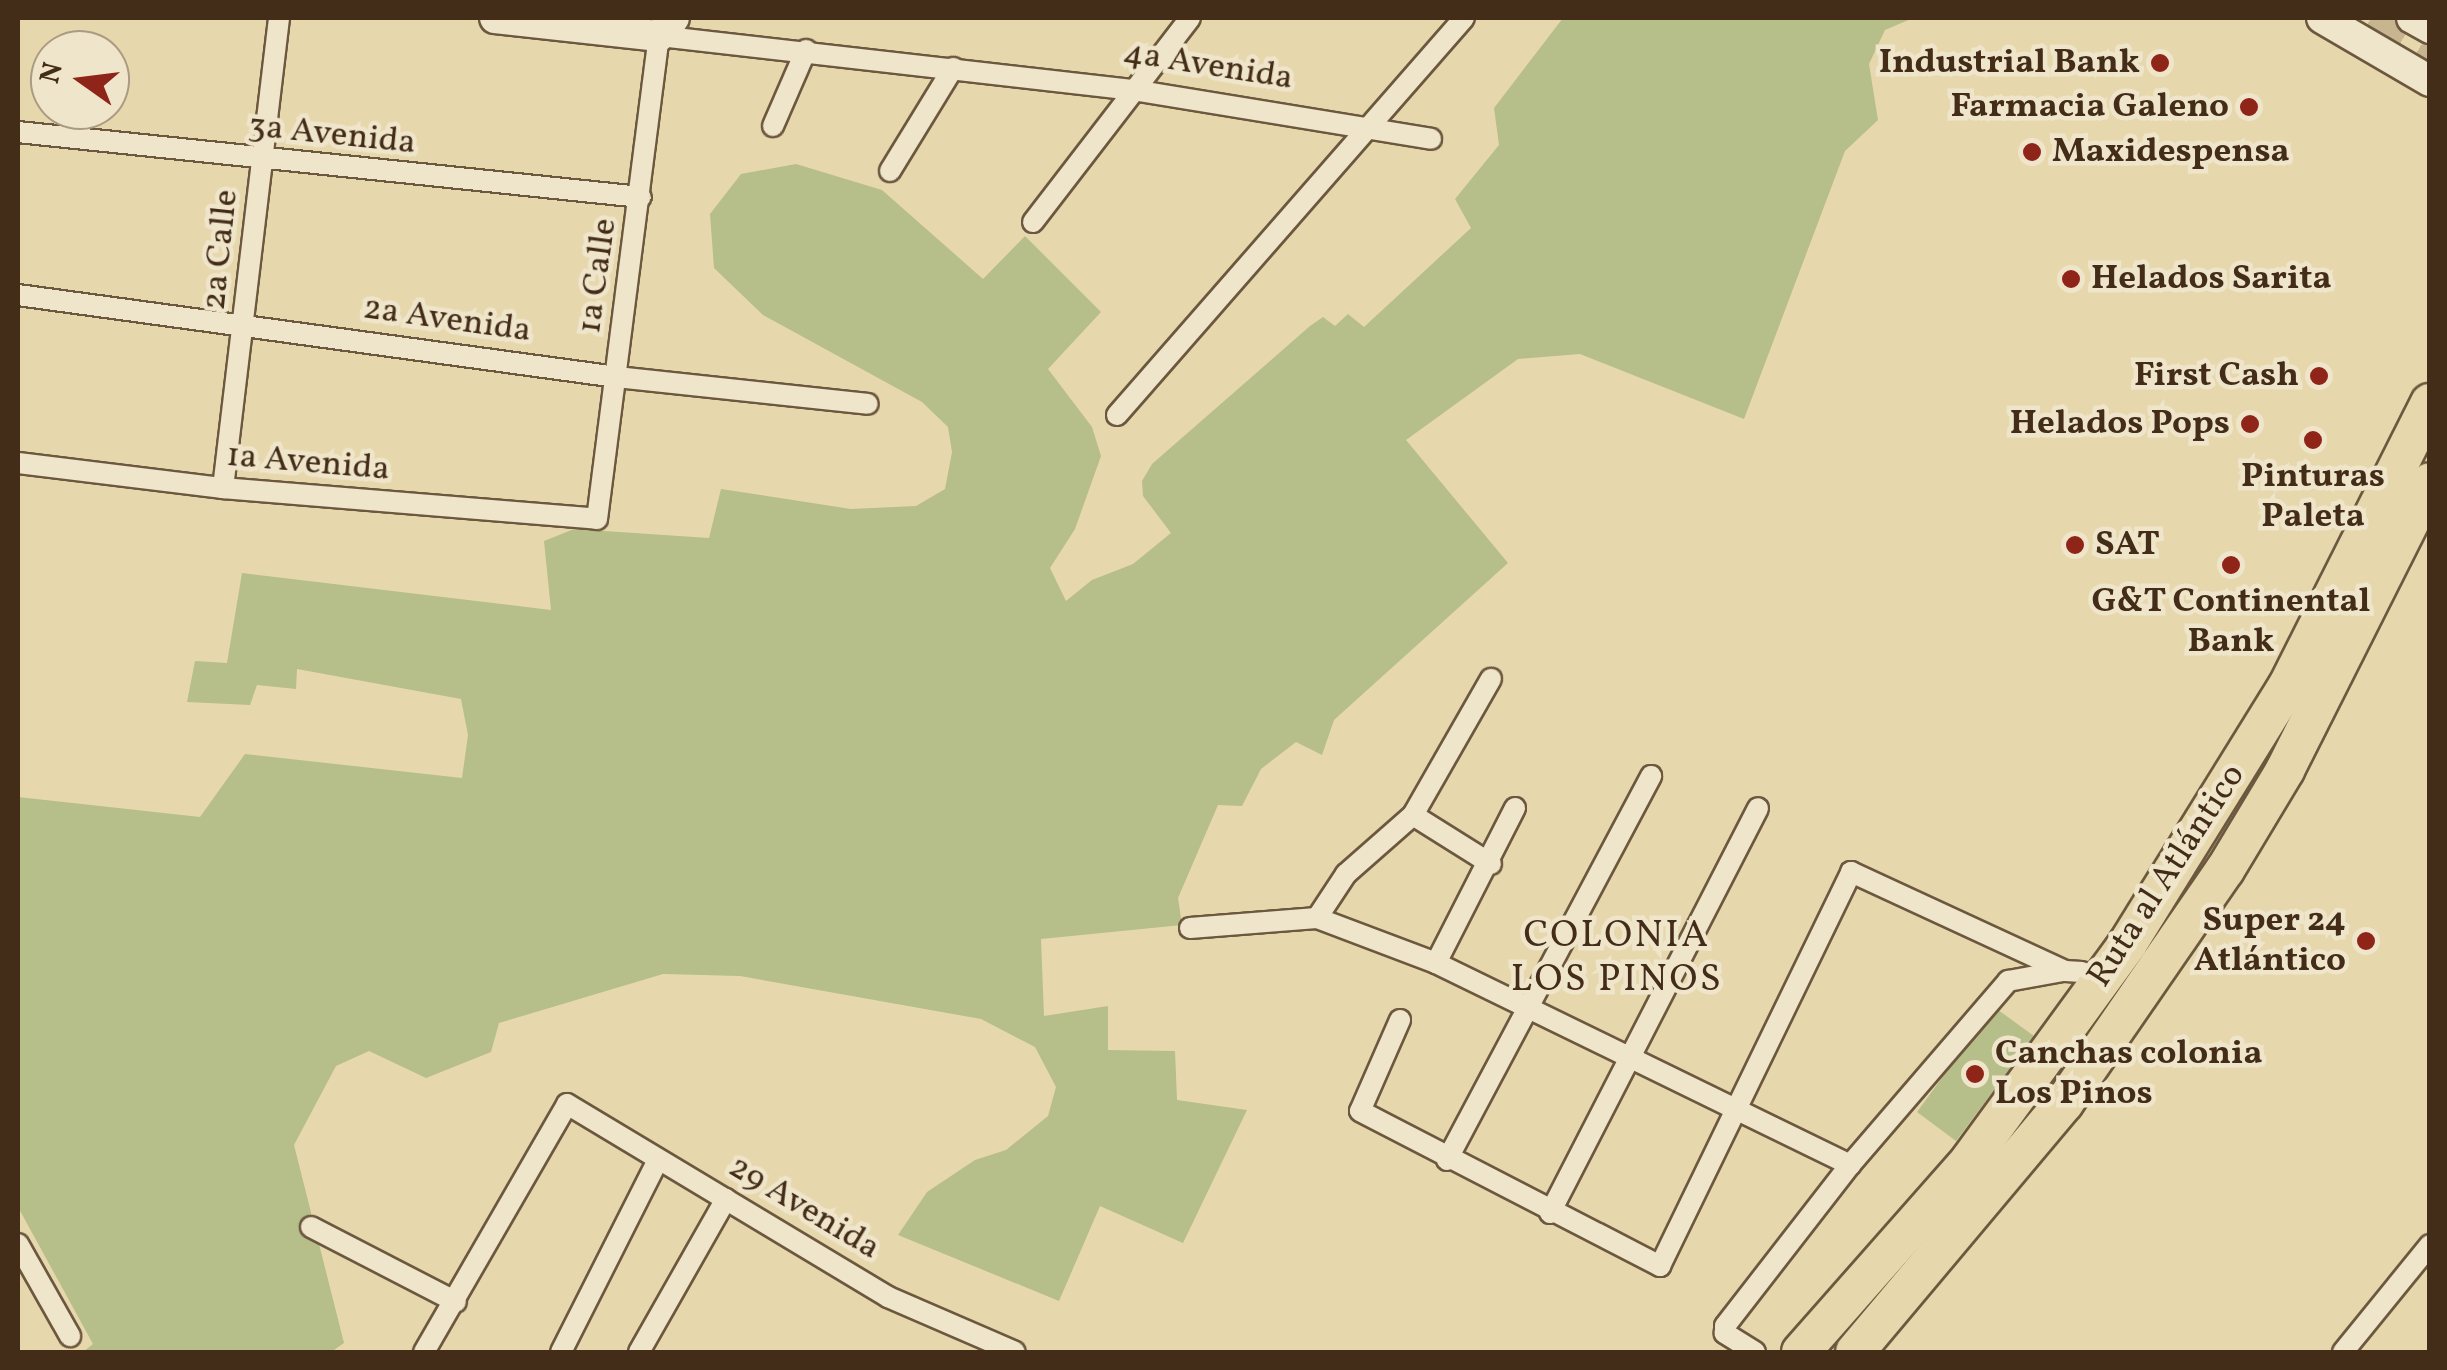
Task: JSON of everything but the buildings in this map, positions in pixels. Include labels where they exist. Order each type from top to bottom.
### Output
[{"type":"highway","name":"Ruta al Atlántico","points":[[1801,1352],[1970,1160],[2128,943],[2287,687],[2430,403]]},
{"type":"highway","name":"Ruta al Atlántico","points":[[1856,1352],[2064,1103],[2225,870],[2303,736],[2430,482]]},
{"type":"highway","points":[[2303,736],[2345,700],[2430,527]]},
{"type":"street","name":"2a Calle","points":[[222,488],[246,325],[279,18]]},
{"type":"street","name":"4a Avenida","points":[[495,18],[667,26],[806,50],[1132,90],[1431,139]]},
{"type":"street","points":[[1033,222],[1190,18]]},
{"type":"street","points":[[1116,414],[1361,130],[1464,18]]},
{"type":"street","points":[[2322,18],[2430,81]]},
{"type":"street","points":[[2412,18],[2430,28]]},
{"type":"street","name":"1a Calle","points":[[593,520],[600,515],[667,26]]},
{"type":"street","points":[[773,126],[806,50]]},
{"type":"street","points":[[890,171],[952,68]]},
{"type":"street","name":"3a Avenida","points":[[18,132],[263,161],[642,197]]},
{"type":"street","name":"2a Avenida","points":[[18,294],[617,377],[868,404]]},
{"type":"street","name":"1a Avenida","points":[[18,462],[222,488],[593,520]]},
{"type":"street","points":[[1317,918],[1346,874],[1412,815],[1491,679]]},
{"type":"street","points":[[1447,1160],[1651,776]]},
{"type":"street","points":[[1436,963],[1491,864],[1515,808]]},
{"type":"street","points":[[1550,1213],[1633,1060],[1758,808]]},
{"type":"street","points":[[1412,815],[1491,864]]},
{"type":"street","points":[[1400,1020],[1360,1111],[1447,1160],[1660,1266],[1851,872],[2074,971],[2008,981],[1850,1165],[1725,1326],[1725,1334],[1755,1352]]},
{"type":"street","points":[[1190,928],[1317,918],[1436,963],[1736,1106],[1850,1165]]},
{"type":"street","name":"29 Avenida","points":[[456,1302],[567,1104],[888,1296],[1015,1352]]},
{"type":"street","points":[[562,1352],[658,1160]]},
{"type":"street","points":[[639,1352],[726,1200]]},
{"type":"street","points":[[310,1226],[456,1302],[424,1352]]},
{"type":"street","points":[[18,1244],[70,1336]]},
{"type":"street","points":[[2343,1352],[2430,1245]]},
{"type":"green space","points":[[1563,18],[1913,18],[1885,30],[1869,64],[1878,120],[1845,151],[1744,419],[1580,354],[1518,359],[1406,440],[1508,563],[1334,720],[1322,755],[1296,742],[1261,769],[1242,806],[1218,805],[1178,898],[1182,925],[1041,939],[1044,1016],[1108,1006],[1108,1050],[1175,1051],[1177,1100],[1247,1110],[1183,1243],[1100,1206],[1059,1301],[898,1235],[927,1192],[975,1160],[1006,1150],[1048,1116],[1056,1087],[1035,1047],[981,1019],[740,976],[663,974],[499,1023],[491,1052],[426,1078],[369,1051],[336,1066],[294,1145],[344,1343],[331,1352],[83,1352],[93,1344],[18,1207],[18,797],[200,817],[245,754],[462,778],[468,735],[461,699],[297,669],[296,689],[257,685],[250,705],[187,702],[195,661],[227,663],[242,573],[551,610],[544,541],[574,529],[709,538],[721,489],[851,509],[916,506],[945,489],[952,452],[948,427],[922,402],[763,315],[714,268],[710,214],[741,174],[796,164],[882,190],[983,279],[1025,236],[1101,312],[1048,369],[1092,427],[1101,456],[1075,529],[1050,568],[1066,601],[1092,580],[1133,564],[1171,533],[1143,496],[1142,481],[1152,464],[1310,326],[1323,317],[1335,326],[1348,314],[1364,327],[1471,228],[1455,199],[1499,145],[1494,108]]},
{"type":"green space","name":"Canchas colonia Los Pinos","points":[[1994,1007],[2034,1036],[1956,1141],[1917,1112]]},
{"type":"tunnel","points":[[2371,18],[2430,53]]},
{"type":"place","name":"Industrial Bank","points":[[2160,63]]},
{"type":"place","name":"Farmacia Galeno","points":[[2249,107]]},
{"type":"place","name":"Maxidespensa","points":[[2032,152]]},
{"type":"place","name":"Helados Sarita","points":[[2071,279]]},
{"type":"place","name":"First Cash","points":[[2319,376]]},
{"type":"place","name":"Helados Pops","points":[[2250,424]]},
{"type":"place","name":"Pinturas Paleta","points":[[2313,440]]},
{"type":"place","name":"SAT","points":[[2075,545]]},
{"type":"place","name":"G&T Continental Bank","points":[[2231,565]]},
{"type":"place","name":"Super 24 Atlántico","points":[[2366,941]]},
{"type":"place","name":"Canchas colonia Los Pinos","points":[[1975,1074]]},
{"type":"district","name":"COLONIA LOS PINOS","points":[[1617,959]]}]
